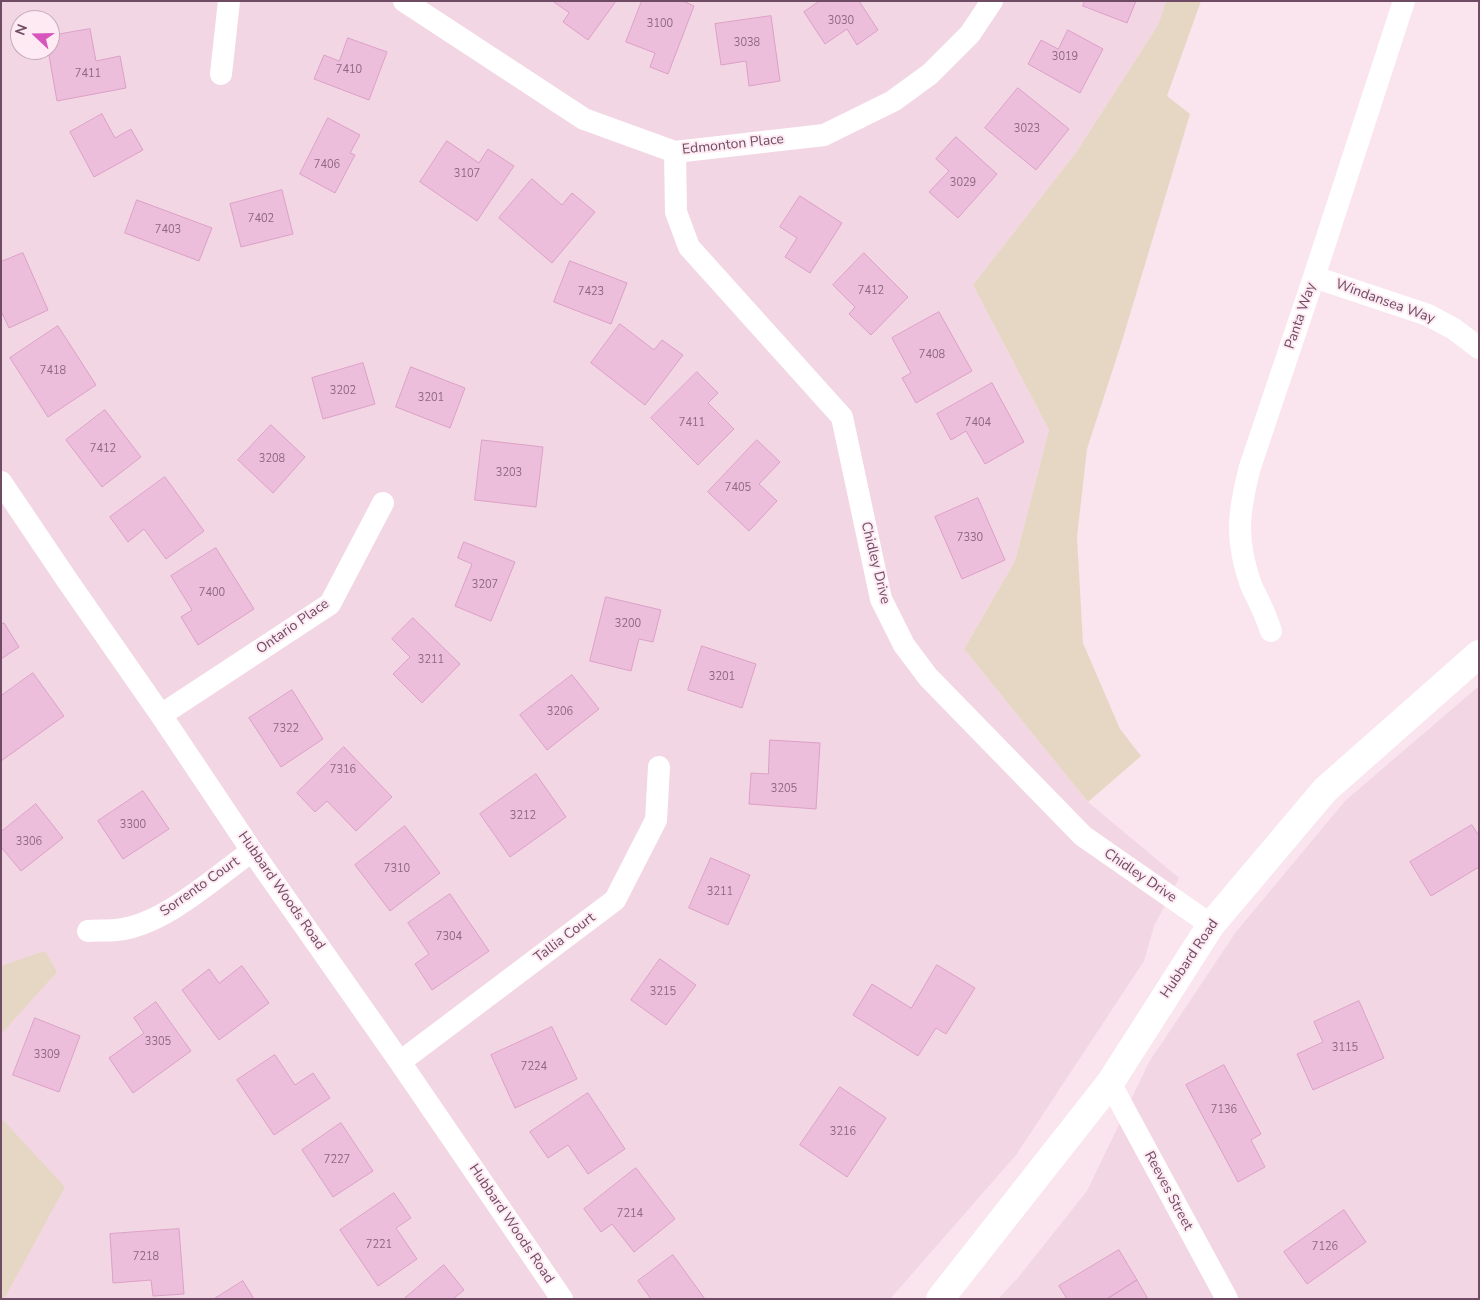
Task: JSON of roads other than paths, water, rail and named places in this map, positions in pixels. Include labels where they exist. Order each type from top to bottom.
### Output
[{"type":"main road","name":"Hubbard Road","points":[[940,1299],[1110,1083],[1212,924],[1325,790],[1478,656]]},
{"type":"street","points":[[221,74],[229,1]]},
{"type":"street","name":"Edmonton Place","points":[[404,1],[584,120],[675,152],[824,135],[893,101],[930,74],[970,34],[992,1]]},
{"type":"street","name":"Panta Way","points":[[1271,632],[1252,587],[1240,545],[1240,519],[1243,495],[1250,467],[1404,1]]},
{"type":"street","name":"Chidley Drive","points":[[675,152],[676,212],[689,247],[842,417],[881,600],[904,645],[928,677],[1083,836],[1212,924]]},
{"type":"street","name":"Windansea Way","points":[[1314,277],[1428,315],[1454,329],[1479,348]]},
{"type":"street","name":"Hubbard Woods Road","points":[[1,482],[252,851],[400,1062],[562,1299]]},
{"type":"street","name":"Ontario Place","points":[[161,715],[330,604],[383,503]]},
{"type":"street","name":"Tallia Court","points":[[400,1062],[615,900],[656,820],[659,767]]},
{"type":"street","name":"Sorrento Court","points":[[88,930],[117,930],[144,923],[172,910],[252,851]]},
{"type":"street","name":"Reeves Street","points":[[1110,1083],[1227,1299]]}]
